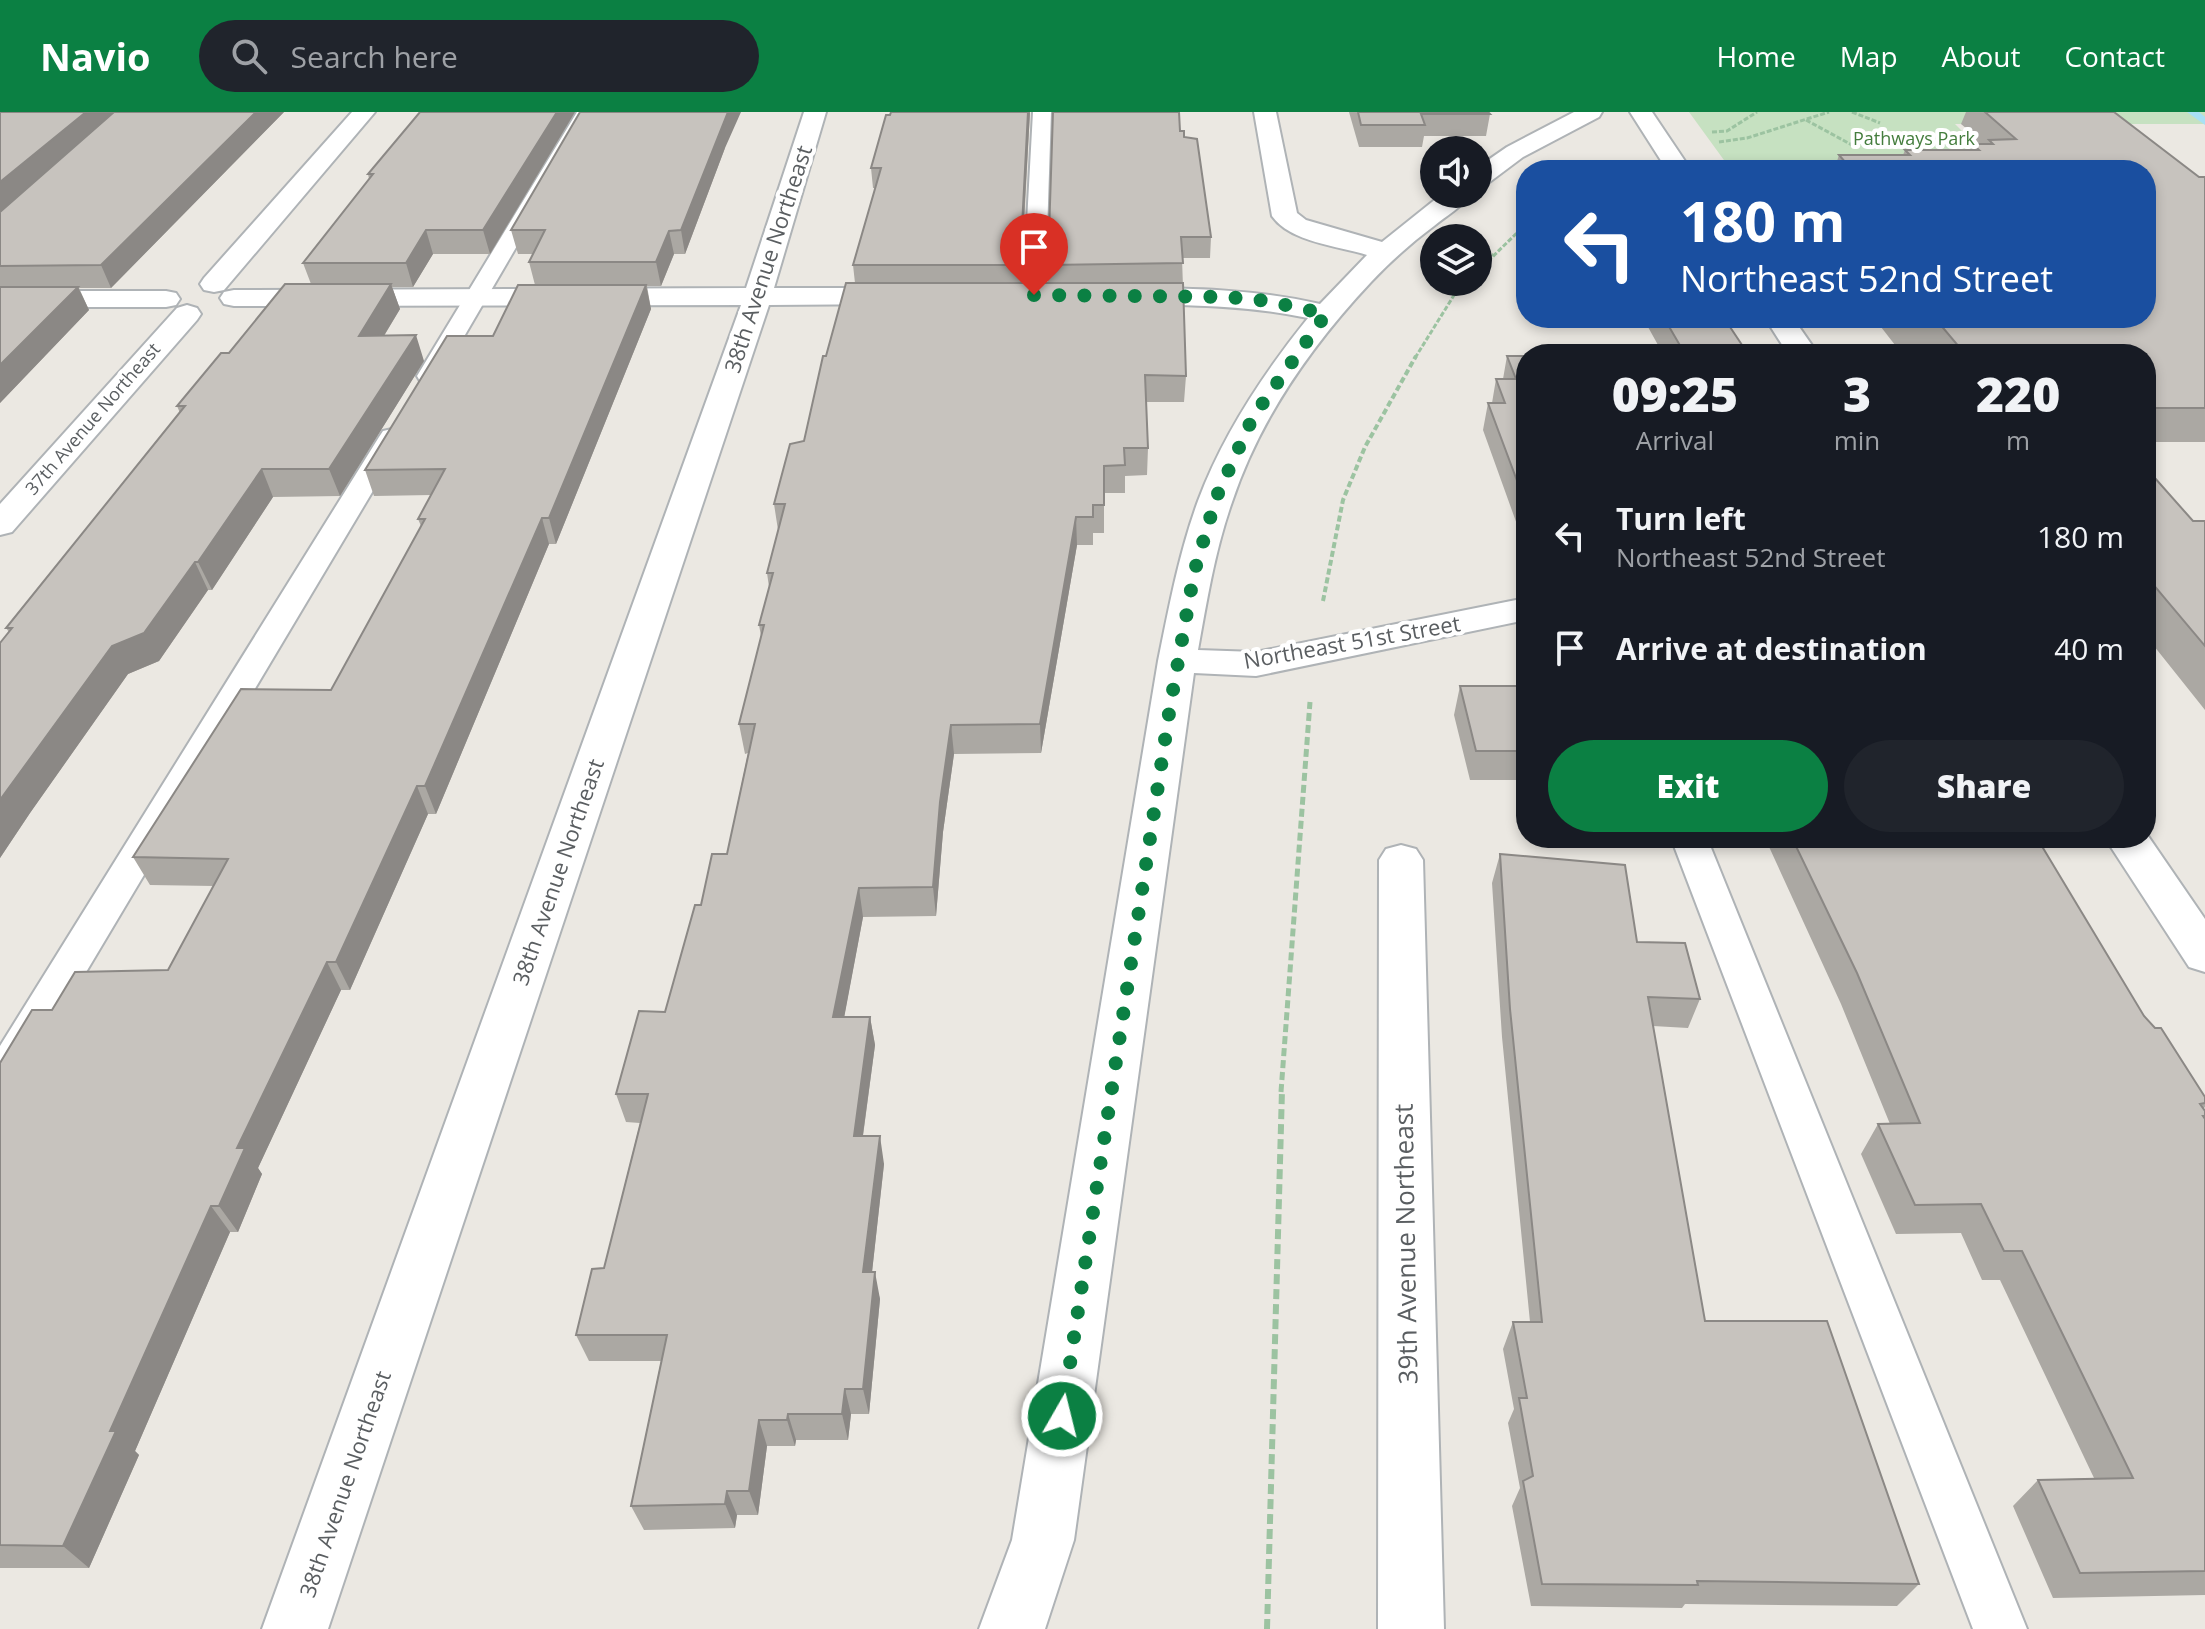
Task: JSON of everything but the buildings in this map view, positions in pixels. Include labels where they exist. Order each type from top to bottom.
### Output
[{"type":"street","points":[[0,299],[211,310],[364,112]]},
{"type":"street","name":"38th Avenue Northeast","points":[[295,1629],[757,297],[815,112]]},
{"type":"street","points":[[1265,112],[1285,216],[1297,226],[1387,252]]},
{"type":"street","points":[[1492,169],[1515,152],[1591,112]]},
{"type":"street","points":[[1641,112],[1672,160]]},
{"type":"street","points":[[1012,1629],[1043,1540],[1177,661],[1194,573],[1216,498],[1253,417],[1326,314],[1387,252],[1441,208]]},
{"type":"street","points":[[224,291],[478,298],[923,296]]},
{"type":"street","points":[[1002,296],[1064,296]]},
{"type":"street","points":[[1094,296],[1228,297],[1268,301],[1326,314]]},
{"type":"street","name":"37th Avenue Northeast","points":[[0,525],[176,306]]},
{"type":"street","name":"Northeast 51st Street","points":[[1177,661],[1256,664],[1516,611]]},
{"type":"street","points":[[2134,848],[2205,955]]},
{"type":"street","name":"39th Avenue Northeast","points":[[1401,860],[1411,1629]]},
{"type":"lane","points":[[0,1081],[478,298],[586,112]]},
{"type":"lane","points":[[1034,295],[1042,112]]},
{"type":"lane","points":[[1693,848],[2000,1629]]},
{"type":"path","points":[[1710,132],[1727,131],[1757,112]]},
{"type":"path","points":[[1719,142],[1747,138],[1829,112]]},
{"type":"path","points":[[1852,112],[1880,123]]},
{"type":"path","points":[[1805,119],[1852,145]]},
{"type":"path","points":[[1494,255],[1516,234]]},
{"type":"path","points":[[1322,605],[1343,500],[1365,447],[1454,296]]},
{"type":"path","points":[[1267,1629],[1282,1072],[1310,699]]},
{"type":"green space","name":"Pathways Park","points":[[1689,112],[2205,112],[2205,124],[1955,124],[1991,160],[1724,160]]},
{"type":"waterway","points":[[2192,112],[2205,122]]},
{"type":"route","points":[[1034,295],[1228,297],[1268,301],[1326,314],[1253,417],[1216,498],[1194,573],[1177,661],[1062,1416]]}]
